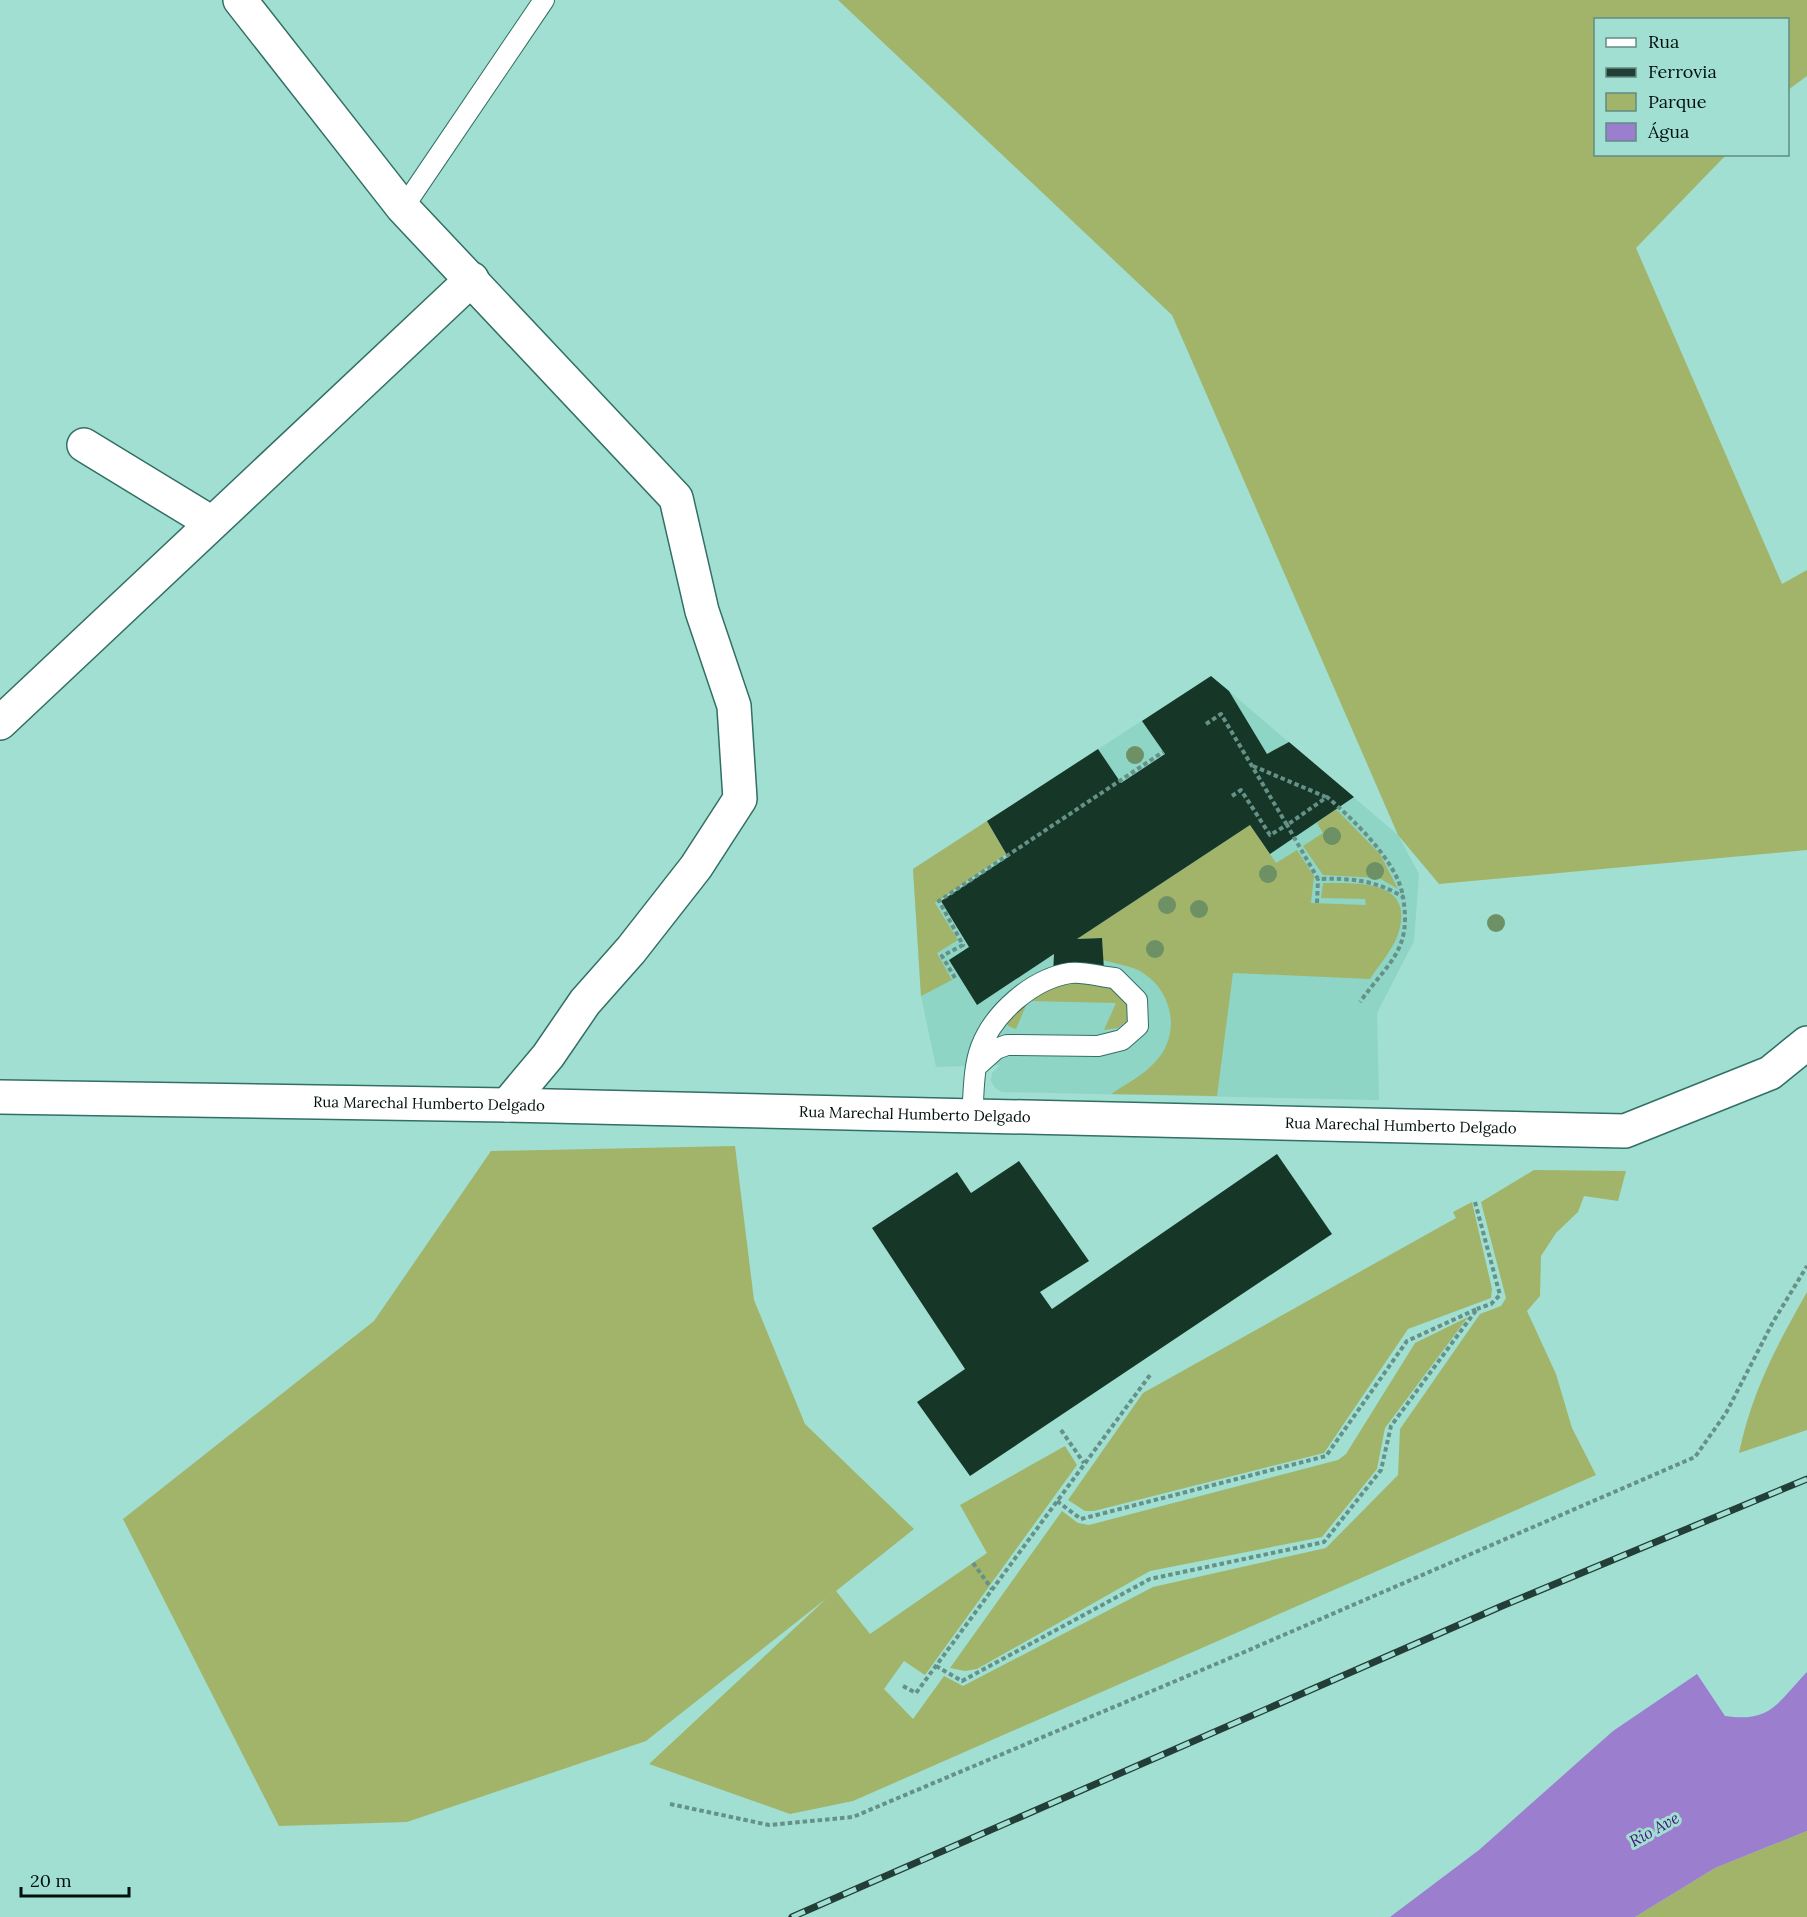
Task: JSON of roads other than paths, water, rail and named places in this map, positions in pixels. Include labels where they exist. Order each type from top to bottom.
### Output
[{"type":"street","points":[[240,0],[403,208],[676,498],[702,612],[734,706],[740,799],[696,867],[631,950],[585,1002],[548,1056],[507,1105]]},
{"type":"street","points":[[0,723],[472,279]]},
{"type":"street","points":[[84,445],[212,523]]},
{"type":"street","name":"Rua Marechal Humberto Delgado","points":[[0,1097],[507,1105],[1625,1131],[1770,1073],[1807,1043]]},
{"type":"lane","points":[[403,208],[544,0]]},
{"type":"lane","points":[[972,1116],[977,1066],[981,1048],[1001,1012],[1036,986],[1070,973],[1115,978],[1137,1000],[1138,1026],[1122,1040],[1098,1046],[1007,1046],[996,1049],[977,1066]]},
{"type":"water","name":"Rio Ave","points":[[1807,1672],[1807,1831],[1715,1868],[1635,1917],[1390,1917],[1479,1850],[1613,1731],[1697,1674],[1725,1716],[1741,1717],[1764,1713],[1772,1708]]},
{"type":"railway","points":[[792,1917],[1502,1606],[1807,1479]]}]
